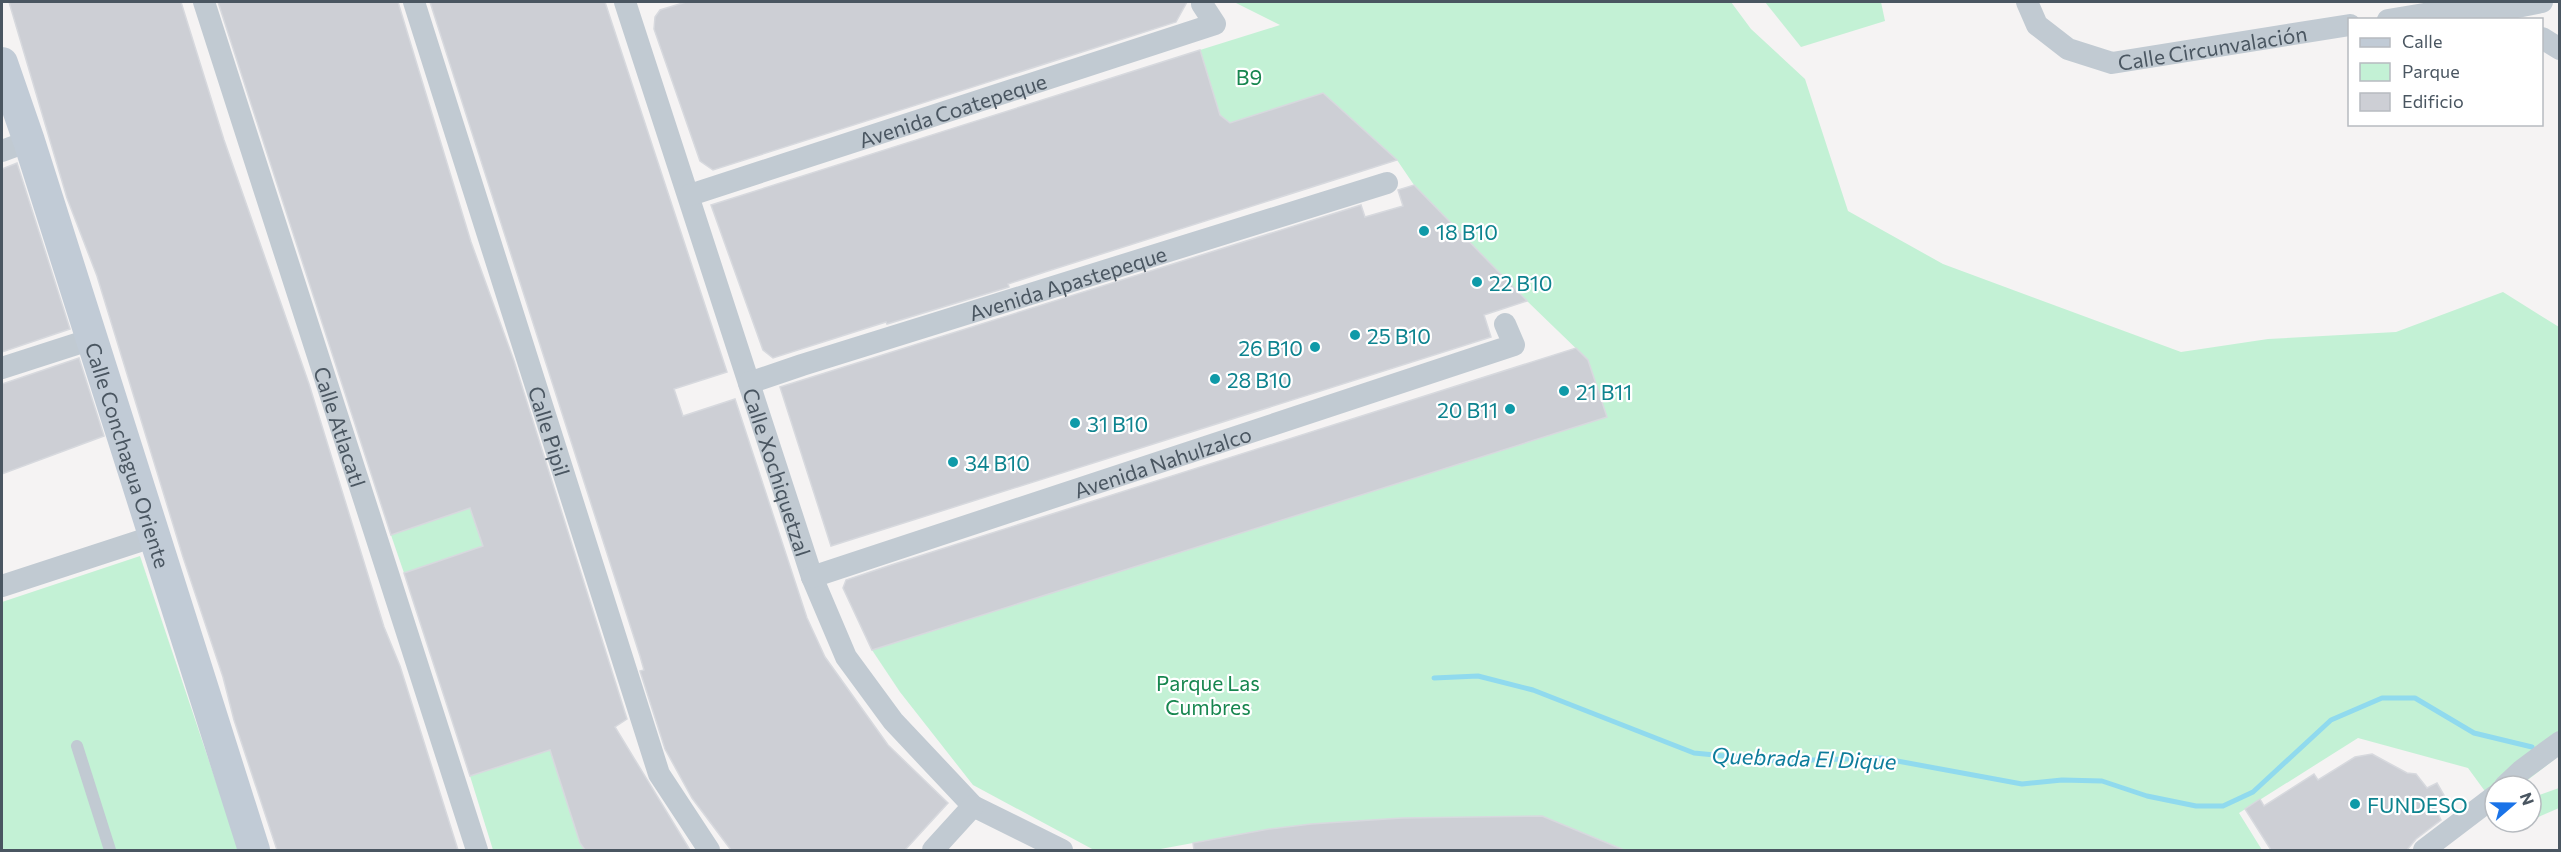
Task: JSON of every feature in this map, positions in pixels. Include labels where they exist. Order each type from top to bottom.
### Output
[{"type":"main road","name":"Calle Conchagua Oriente","points":[[2,63],[15,146],[92,339],[141,541],[254,850]]},
{"type":"street","name":"Calle Atlacatl","points":[[204,2],[477,850]]},
{"type":"street","name":"Calle Pipil","points":[[414,2],[659,774],[709,850]]},
{"type":"street","name":"Calle Xochiquetzal","points":[[628,2],[812,577],[846,657],[893,721],[973,806],[1062,850]]},
{"type":"street","name":"Calle Circunvalación","points":[[2027,2],[2037,25],[2068,49],[2112,63],[2348,25]]},
{"type":"street","points":[[2400,18],[2424,14],[2504,15],[2542,2]]},
{"type":"street","name":"Avenida Coatepeque","points":[[690,195],[1215,24],[1202,4]]},
{"type":"street","points":[[2543,39],[2559,49]]},
{"type":"street","name":"Avenida Apastepeque","points":[[749,383],[802,364],[1387,183]]},
{"type":"street","name":"Avenida Nahulzalco","points":[[812,577],[1514,345],[1504,324]]},
{"type":"street","points":[[2,368],[92,339]]},
{"type":"street","points":[[2,586],[141,541]]},
{"type":"street","points":[[2518,774],[2559,742]]},
{"type":"street","points":[[2424,850],[2483,804]]},
{"type":"street","points":[[933,850],[973,806]]},
{"type":"lane","points":[[77,746],[110,850]]},
{"type":"green space","points":[[1234,2],[1731,2],[1751,29],[1805,79],[1848,211],[1943,264],[2181,352],[2268,339],[2396,332],[2503,292],[2559,327],[2559,756],[2535,774],[2483,774],[2483,789],[2468,768],[2358,738],[2239,813],[2262,850],[1625,850],[1542,816],[1311,824],[1269,829],[1155,850],[1094,850],[973,785],[900,692],[872,650],[1607,417],[1588,360],[1414,185],[1397,160],[1323,94],[1223,125],[1200,50],[1280,25]]},
{"type":"green space","points":[[1765,2],[1881,2],[1885,21],[1801,47]]},
{"type":"green space","points":[[470,508],[483,546],[404,573],[391,535]]},
{"type":"green space","points":[[140,556],[239,850],[2,850],[2,602]]},
{"type":"green space","points":[[550,750],[580,843],[585,850],[493,850],[470,776]]},
{"type":"green space","points":[[2559,788],[2559,808],[2543,815],[2543,794]]},
{"type":"building","points":[[9,2],[181,2],[224,140],[309,384],[384,627],[400,666],[458,850],[277,850],[234,720],[223,677],[183,557],[97,276],[67,198]]},
{"type":"building","points":[[218,2],[398,2],[471,242],[514,361],[627,719],[615,727],[690,850],[585,850],[580,843],[550,750],[470,776],[404,573],[483,546],[470,508],[391,535]]},
{"type":"building","points":[[430,2],[605,2],[727,372],[674,389],[683,416],[735,399],[807,618],[825,657],[888,745],[948,803],[905,850],[731,850],[692,798],[665,749],[640,671],[644,670],[640,656]]},
{"type":"building","points":[[686,2],[1187,2],[1176,22],[713,170],[700,161],[654,29],[655,17],[660,10]]},
{"type":"building","points":[[1200,50],[1220,115],[1230,123],[1323,93],[1397,160],[1008,284],[1009,287],[887,324],[886,322],[773,358],[763,350],[711,205]]},
{"type":"building","points":[[17,163],[70,329],[2,352],[2,169]]},
{"type":"building","points":[[1414,185],[1527,301],[1484,315],[1491,337],[831,546],[780,387],[1361,205],[1365,217],[1403,206],[1398,190]]},
{"type":"building","points":[[1576,348],[1588,360],[1607,417],[872,650],[843,588],[846,580],[891,565]]},
{"type":"building","points":[[79,358],[104,436],[2,474],[2,384]]},
{"type":"building","name":"FUNDESO","points":[[2372,754],[2407,773],[2416,774],[2427,788],[2437,783],[2448,802],[2435,807],[2441,820],[2416,839],[2407,850],[2271,850],[2245,809],[2260,799],[2264,806],[2314,774],[2318,780],[2355,757]]},
{"type":"building","points":[[1542,816],[1624,850],[1194,850],[1193,843],[1311,824],[1402,818]]},
{"type":"waterway","name":"Quebrada El Dique","points":[[1434,678],[1478,676],[1533,690],[1694,753],[1777,761],[1881,758],[2022,784],[2062,780],[2102,781],[2147,796],[2196,806],[2223,806],[2253,792],[2331,720],[2382,698],[2415,698],[2474,733],[2532,747]]},
{"type":"place","name":"18 B10","points":[[1424,231]]},
{"type":"place","name":"22 B10","points":[[1477,282]]},
{"type":"place","name":"25 B10","points":[[1355,335]]},
{"type":"place","name":"26 B10","points":[[1315,347]]},
{"type":"place","name":"28 B10","points":[[1215,379]]},
{"type":"place","name":"21 B11","points":[[1564,391]]},
{"type":"place","name":"20 B11","points":[[1510,409]]},
{"type":"place","name":"31 B10","points":[[1075,423]]},
{"type":"place","name":"34 B10","points":[[953,462]]},
{"type":"place","name":"FUNDESO","points":[[2355,804]]},
{"type":"park label","name":"B9","points":[[1249,76]]},
{"type":"park label","name":"Parque Las Cumbres","points":[[1208,694]]}]
